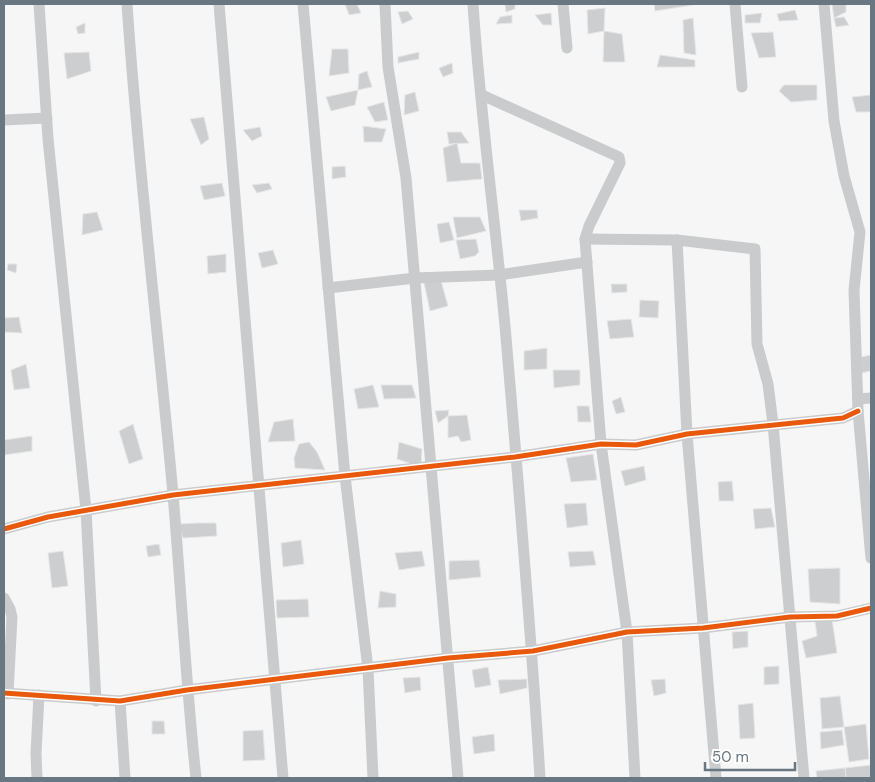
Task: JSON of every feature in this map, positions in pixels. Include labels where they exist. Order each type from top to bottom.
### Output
[{"type":"street","points":[[39,4],[47,118],[86,510],[96,701]]},
{"type":"street","points":[[127,4],[134,103],[173,495],[187,690],[196,778]]},
{"type":"street","points":[[218,4],[236,240],[276,679],[283,778]]},
{"type":"street","points":[[303,4],[345,476],[368,669],[372,778]]},
{"type":"street","points":[[385,4],[388,66],[406,178],[458,778]]},
{"type":"street","points":[[473,4],[533,652],[540,778]]},
{"type":"street","points":[[563,4],[568,48]]},
{"type":"street","points":[[735,4],[742,87]]},
{"type":"street","points":[[824,4],[834,121],[844,176],[860,232],[854,290],[858,405],[871,558]]},
{"type":"street","points":[[482,95],[618,157],[618,170],[589,226],[585,239],[601,444],[627,632],[635,778]]},
{"type":"street","points":[[4,120],[47,118]]},
{"type":"street","points":[[860,232],[871,228]]},
{"type":"street","points":[[585,239],[677,240],[754,249],[756,344],[768,384],[773,424],[804,778]]},
{"type":"street","points":[[677,240],[687,434],[716,778]]},
{"type":"street","points":[[328,288],[415,278],[499,275],[587,262]]},
{"type":"street","points":[[4,529],[48,517],[173,495],[515,457],[601,444],[636,445],[687,434],[843,418],[858,405],[871,398]]},
{"type":"street","points":[[4,598],[12,617],[6,693],[39,694],[96,701],[120,701],[187,690],[448,658],[533,652],[627,632],[703,628],[790,617],[837,616],[871,608]]},
{"type":"street","points":[[37,778],[39,694]]},
{"type":"street","points":[[120,701],[125,778]]},
{"type":"building","points":[[345,4],[357,4],[361,13],[349,15]]},
{"type":"building","points":[[505,4],[515,4],[515,9],[506,12]]},
{"type":"building","points":[[654,4],[692,4],[693,5],[655,11]]},
{"type":"building","points":[[832,4],[846,4],[846,12],[834,18]]},
{"type":"building","points":[[605,8],[604,31],[588,34],[587,10]]},
{"type":"building","points":[[795,10],[798,20],[779,21],[777,14]]},
{"type":"building","points":[[408,11],[413,19],[402,24],[398,12]]},
{"type":"building","points":[[551,13],[552,25],[543,25],[535,15]]},
{"type":"building","points":[[762,13],[760,23],[745,23],[745,15]]},
{"type":"building","points":[[512,15],[512,23],[496,24],[500,17]]},
{"type":"building","points":[[844,17],[849,25],[836,27],[834,18]]},
{"type":"building","points":[[693,18],[696,55],[684,53],[683,20]]},
{"type":"building","points":[[85,23],[85,33],[78,34],[76,27]]},
{"type":"building","points":[[604,31],[622,34],[625,62],[603,62]]},
{"type":"building","points":[[773,32],[776,57],[759,58],[751,33]]},
{"type":"building","points":[[332,49],[348,49],[349,73],[329,76]]},
{"type":"building","points":[[89,52],[91,71],[67,79],[64,53]]},
{"type":"building","points":[[419,52],[419,59],[398,63],[398,57]]},
{"type":"building","points":[[660,55],[695,60],[695,67],[657,67]]},
{"type":"building","points":[[452,63],[453,73],[443,77],[439,68]]},
{"type":"building","points":[[367,71],[372,87],[358,90],[359,74]]},
{"type":"building","points":[[784,85],[817,85],[817,100],[791,102],[779,91]]},
{"type":"building","points":[[358,90],[355,105],[331,111],[326,97]]},
{"type":"building","points":[[415,92],[419,111],[404,115],[405,95]]},
{"type":"building","points":[[871,95],[871,112],[856,112],[852,97]]},
{"type":"building","points":[[384,102],[388,120],[375,122],[367,107]]},
{"type":"building","points":[[204,117],[209,139],[201,145],[190,119]]},
{"type":"building","points":[[363,126],[386,129],[382,142],[364,142]]},
{"type":"building","points":[[260,127],[262,136],[252,141],[243,130]]},
{"type":"building","points":[[447,132],[461,132],[469,143],[449,144]]},
{"type":"building","points":[[457,143],[461,163],[480,163],[482,179],[447,182],[443,148]]},
{"type":"building","points":[[345,166],[346,177],[332,179],[332,167]]},
{"type":"building","points":[[222,183],[225,196],[204,200],[200,186]]},
{"type":"building","points":[[269,183],[272,189],[257,193],[252,185]]},
{"type":"building","points":[[519,210],[537,210],[538,218],[521,221]]},
{"type":"building","points":[[97,212],[103,230],[82,235],[83,214]]},
{"type":"building","points":[[453,217],[480,217],[486,231],[457,238]]},
{"type":"building","points":[[449,222],[454,240],[440,243],[437,224]]},
{"type":"building","points":[[476,239],[479,252],[475,256],[460,259],[456,240]]},
{"type":"building","points":[[273,250],[278,264],[262,268],[258,253]]},
{"type":"building","points":[[226,254],[226,272],[208,274],[207,256]]},
{"type":"building","points":[[8,264],[17,264],[16,273],[7,270]]},
{"type":"building","points":[[440,277],[448,306],[430,311],[423,278]]},
{"type":"building","points":[[611,284],[627,284],[627,292],[612,293]]},
{"type":"building","points":[[640,300],[659,301],[658,318],[639,317]]},
{"type":"building","points":[[19,317],[22,333],[4,332],[4,318]]},
{"type":"building","points":[[631,319],[634,337],[610,339],[607,321]]},
{"type":"building","points":[[547,348],[547,369],[524,370],[524,351]]},
{"type":"building","points":[[871,355],[871,371],[861,373],[861,357]]},
{"type":"building","points":[[26,364],[30,388],[14,390],[11,370]]},
{"type":"building","points":[[553,370],[580,370],[580,385],[554,388]]},
{"type":"building","points":[[373,385],[379,407],[358,409],[354,389]]},
{"type":"building","points":[[381,385],[412,385],[416,398],[384,399]]},
{"type":"building","points":[[621,397],[625,412],[616,414],[612,401]]},
{"type":"building","points":[[577,406],[589,406],[591,422],[578,422]]},
{"type":"building","points":[[449,410],[448,416],[438,423],[435,411]]},
{"type":"building","points":[[467,415],[471,440],[461,442],[458,436],[448,438],[448,416]]},
{"type":"building","points":[[293,419],[295,441],[268,442],[274,422]]},
{"type":"building","points":[[133,424],[143,459],[129,464],[119,431]]},
{"type":"building","points":[[32,436],[32,451],[4,455],[4,440]]},
{"type":"building","points":[[309,442],[317,452],[325,470],[295,468],[294,458],[299,444]]},
{"type":"building","points":[[399,442],[422,449],[421,467],[397,459]]},
{"type":"building","points":[[593,454],[597,480],[571,482],[566,458]]},
{"type":"building","points":[[644,466],[646,480],[625,486],[621,471]]},
{"type":"building","points":[[732,481],[734,501],[719,501],[718,482]]},
{"type":"building","points":[[586,503],[588,525],[567,528],[564,504]]},
{"type":"building","points":[[771,508],[775,527],[755,529],[753,509]]},
{"type":"building","points":[[216,523],[217,536],[183,538],[179,524]]},
{"type":"building","points":[[301,540],[304,564],[283,567],[281,543]]},
{"type":"building","points":[[159,544],[161,555],[148,557],[146,546]]},
{"type":"building","points":[[63,551],[68,586],[52,588],[48,553]]},
{"type":"building","points":[[422,551],[425,566],[399,570],[395,553]]},
{"type":"building","points":[[593,551],[596,565],[570,567],[568,552]]},
{"type":"building","points":[[479,560],[481,577],[449,580],[449,561]]},
{"type":"building","points":[[840,568],[840,604],[810,602],[808,569]]},
{"type":"building","points":[[380,591],[396,594],[396,607],[378,608]]},
{"type":"building","points":[[308,599],[309,617],[277,618],[276,600]]},
{"type":"building","points":[[832,619],[837,653],[806,658],[802,641],[817,636],[815,621]]},
{"type":"building","points":[[748,631],[748,647],[733,649],[732,632]]},
{"type":"building","points":[[779,666],[779,684],[764,685],[764,667]]},
{"type":"building","points":[[488,667],[491,685],[475,688],[472,670]]},
{"type":"building","points":[[420,677],[421,690],[405,693],[403,678]]},
{"type":"building","points":[[527,679],[527,688],[500,694],[498,680]]},
{"type":"building","points":[[665,679],[666,693],[654,696],[651,680]]},
{"type":"building","points":[[840,696],[844,727],[822,729],[820,698]]},
{"type":"building","points":[[753,703],[755,738],[740,739],[738,705]]},
{"type":"building","points":[[152,721],[164,721],[165,734],[152,734]]},
{"type":"building","points":[[866,724],[869,759],[849,762],[844,727]]},
{"type":"building","points":[[263,730],[265,760],[243,761],[243,731]]},
{"type":"building","points":[[842,730],[844,745],[821,749],[820,732]]},
{"type":"building","points":[[494,734],[495,751],[474,754],[472,737]]},
{"type":"building","points":[[871,765],[871,778],[846,778],[845,768]]},
{"type":"building","points":[[845,768],[846,778],[817,778],[816,771]]},
{"type":"cycle path","points":[[4,529],[48,517],[173,495],[515,457],[601,444],[636,445],[687,434],[843,418],[858,411]]},
{"type":"cycle path","points":[[4,693],[120,701],[187,690],[448,658],[533,651],[627,632],[703,628],[790,617],[837,616],[871,608]]}]
